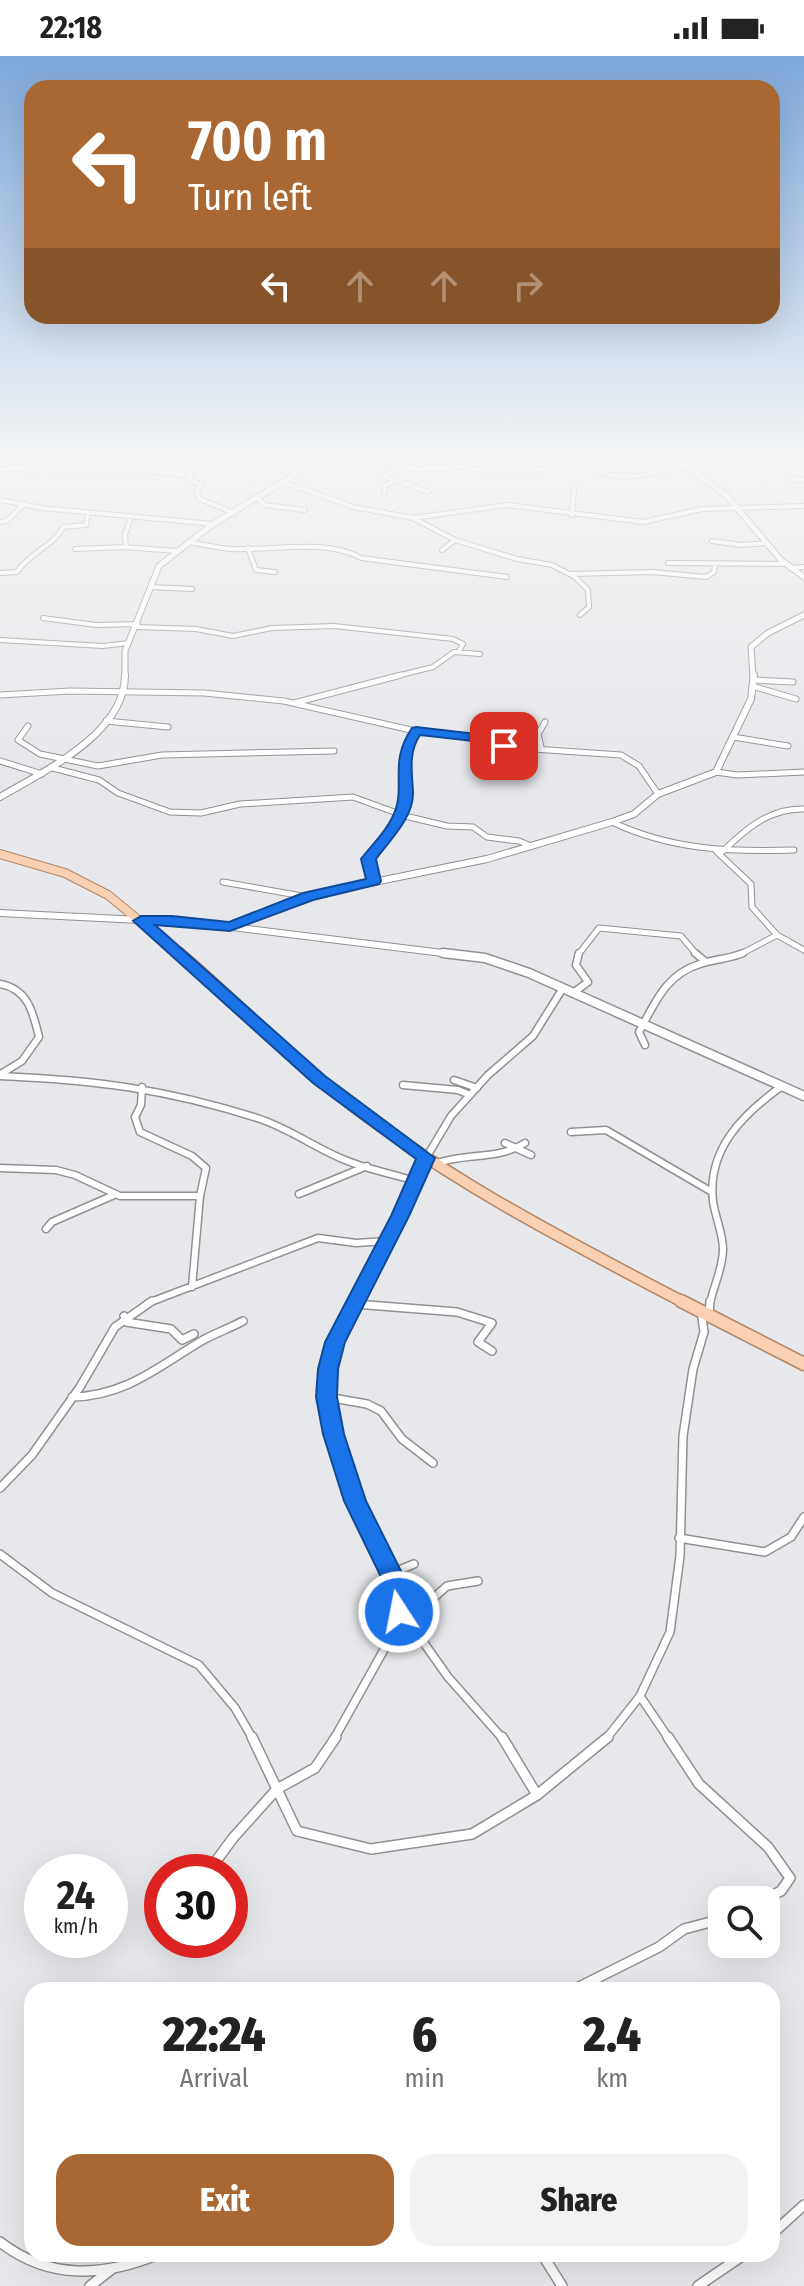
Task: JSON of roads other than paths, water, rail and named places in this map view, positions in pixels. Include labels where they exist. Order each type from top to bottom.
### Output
[{"type":"main road","points":[[0,854],[46,866],[108,895],[319,1079],[430,1161],[522,1217],[804,1364]]},
{"type":"street","points":[[0,573],[17,572],[25,559]]},
{"type":"street","points":[[0,797],[81,749],[121,703],[124,661],[129,643],[159,566],[167,559]]},
{"type":"street","points":[[252,559],[256,570],[275,572]]},
{"type":"street","points":[[369,559],[507,577]]},
{"type":"street","points":[[518,559],[549,563],[583,583],[589,593],[589,607],[580,615]]},
{"type":"street","points":[[782,559],[804,577]]},
{"type":"street","points":[[668,563],[804,567]]},
{"type":"street","points":[[570,573],[652,572],[706,577],[714,572],[715,565]]},
{"type":"street","points":[[150,587],[192,589]]},
{"type":"street","points":[[716,772],[751,699],[751,647],[768,633],[804,615]]},
{"type":"street","points":[[43,618],[96,625],[196,629],[233,636],[272,628],[346,627],[453,639],[463,644],[459,651],[433,667],[294,703]]},
{"type":"street","points":[[0,640],[103,646],[129,643]]},
{"type":"street","points":[[459,651],[480,654]]},
{"type":"street","points":[[753,683],[793,682]]},
{"type":"street","points":[[753,683],[796,699]]},
{"type":"street","points":[[0,695],[70,691],[193,692],[294,703],[307,709],[369,718],[416,731],[494,740],[506,747],[541,747],[626,757],[639,766],[658,794]]},
{"type":"street","points":[[106,721],[168,727]]},
{"type":"street","points":[[541,747],[538,734],[545,722]]},
{"type":"street","points":[[28,726],[19,742],[40,754],[98,766],[162,755],[334,751]]},
{"type":"street","points":[[374,881],[368,859],[385,841],[400,814],[406,792],[403,783],[407,745],[416,731]]},
{"type":"street","points":[[733,737],[788,746]]},
{"type":"street","points":[[0,761],[43,774]]},
{"type":"street","points":[[53,768],[99,780],[118,793],[170,812],[201,813],[240,804],[345,796],[447,826],[473,827],[492,839],[515,840],[531,846]]},
{"type":"street","points":[[230,927],[308,897],[487,859],[612,822],[634,814],[658,794],[716,772],[731,775],[772,770],[804,772]]},
{"type":"street","points":[[719,851],[754,822],[785,808],[804,809]]},
{"type":"street","points":[[612,822],[662,842],[719,851],[794,850]]},
{"type":"street","points":[[719,851],[751,884],[748,893],[751,905],[777,935],[804,950]]},
{"type":"street","points":[[223,882],[308,897]]},
{"type":"street","points":[[0,913],[172,920],[477,957],[512,966],[804,1096]]},
{"type":"street","points":[[573,993],[588,982],[576,965],[577,956],[599,928],[681,936],[687,946],[706,962]]},
{"type":"street","points":[[645,1045],[639,1034],[666,984],[688,969],[739,955],[777,935]]},
{"type":"street","points":[[0,984],[14,986],[26,995],[32,1006],[32,1019],[39,1037],[22,1061],[0,1075]]},
{"type":"street","points":[[221,1854],[277,1789],[315,1768],[345,1724],[397,1622],[399,1595],[392,1573],[355,1501],[334,1434],[327,1397],[328,1369],[335,1342],[415,1181],[430,1161],[458,1106],[533,1036],[563,988]]},
{"type":"street","points":[[0,1075],[142,1087],[260,1119],[303,1137],[339,1158],[415,1181]]},
{"type":"street","points":[[454,1080],[477,1088]]},
{"type":"street","points":[[403,1085],[458,1090],[470,1095]]},
{"type":"street","points":[[0,1554],[52,1593],[199,1665],[235,1708],[297,1831],[371,1849],[472,1834],[537,1795],[611,1735],[640,1696],[670,1632],[679,1538],[683,1436],[693,1369],[704,1332],[705,1312],[722,1269],[724,1239],[712,1192],[713,1168],[722,1145],[751,1108],[782,1086]]},
{"type":"street","points":[[142,1087],[141,1105],[135,1117],[140,1132],[186,1152],[201,1163],[206,1175],[200,1196],[192,1287]]},
{"type":"street","points":[[571,1132],[606,1130],[712,1192]]},
{"type":"street","points":[[505,1143],[531,1155]]},
{"type":"street","points":[[430,1161],[488,1159],[525,1143]]},
{"type":"street","points":[[299,1194],[367,1166]]},
{"type":"street","points":[[0,1168],[56,1170],[75,1175],[114,1195],[148,1198],[200,1196]]},
{"type":"street","points":[[46,1229],[52,1222],[114,1195]]},
{"type":"street","points":[[0,1488],[19,1473],[72,1397],[101,1345],[124,1316],[154,1300],[318,1238],[356,1243],[387,1241]]},
{"type":"street","points":[[355,1304],[423,1307],[457,1312],[492,1323],[478,1342],[492,1351]]},
{"type":"street","points":[[124,1316],[126,1322],[171,1329],[182,1340],[194,1334]]},
{"type":"street","points":[[72,1397],[98,1396],[132,1388],[206,1338],[243,1321]]},
{"type":"street","points":[[327,1397],[367,1404],[381,1411],[402,1439],[433,1463]]},
{"type":"street","points":[[679,1538],[765,1552],[791,1537],[804,1517]]},
{"type":"street","points":[[392,1573],[414,1564]]},
{"type":"street","points":[[399,1612],[429,1602],[447,1586],[478,1581]]},
{"type":"street","points":[[397,1622],[419,1636],[448,1677],[495,1729],[523,1768],[537,1795]]},
{"type":"street","points":[[640,1696],[699,1784],[768,1847],[790,1878],[780,1892]]},
{"type":"street","points":[[593,1982],[659,1947],[684,1929],[708,1923]]},
{"type":"street","points":[[780,2227],[804,2205]]},
{"type":"street","points":[[0,2242],[24,2261]]},
{"type":"street","points":[[25,2262],[44,2270],[66,2273],[143,2262]]},
{"type":"street","points":[[547,2262],[562,2286]]},
{"type":"street","points":[[698,2286],[733,2262]]},
{"type":"street","points":[[90,2286],[115,2267]]}]
